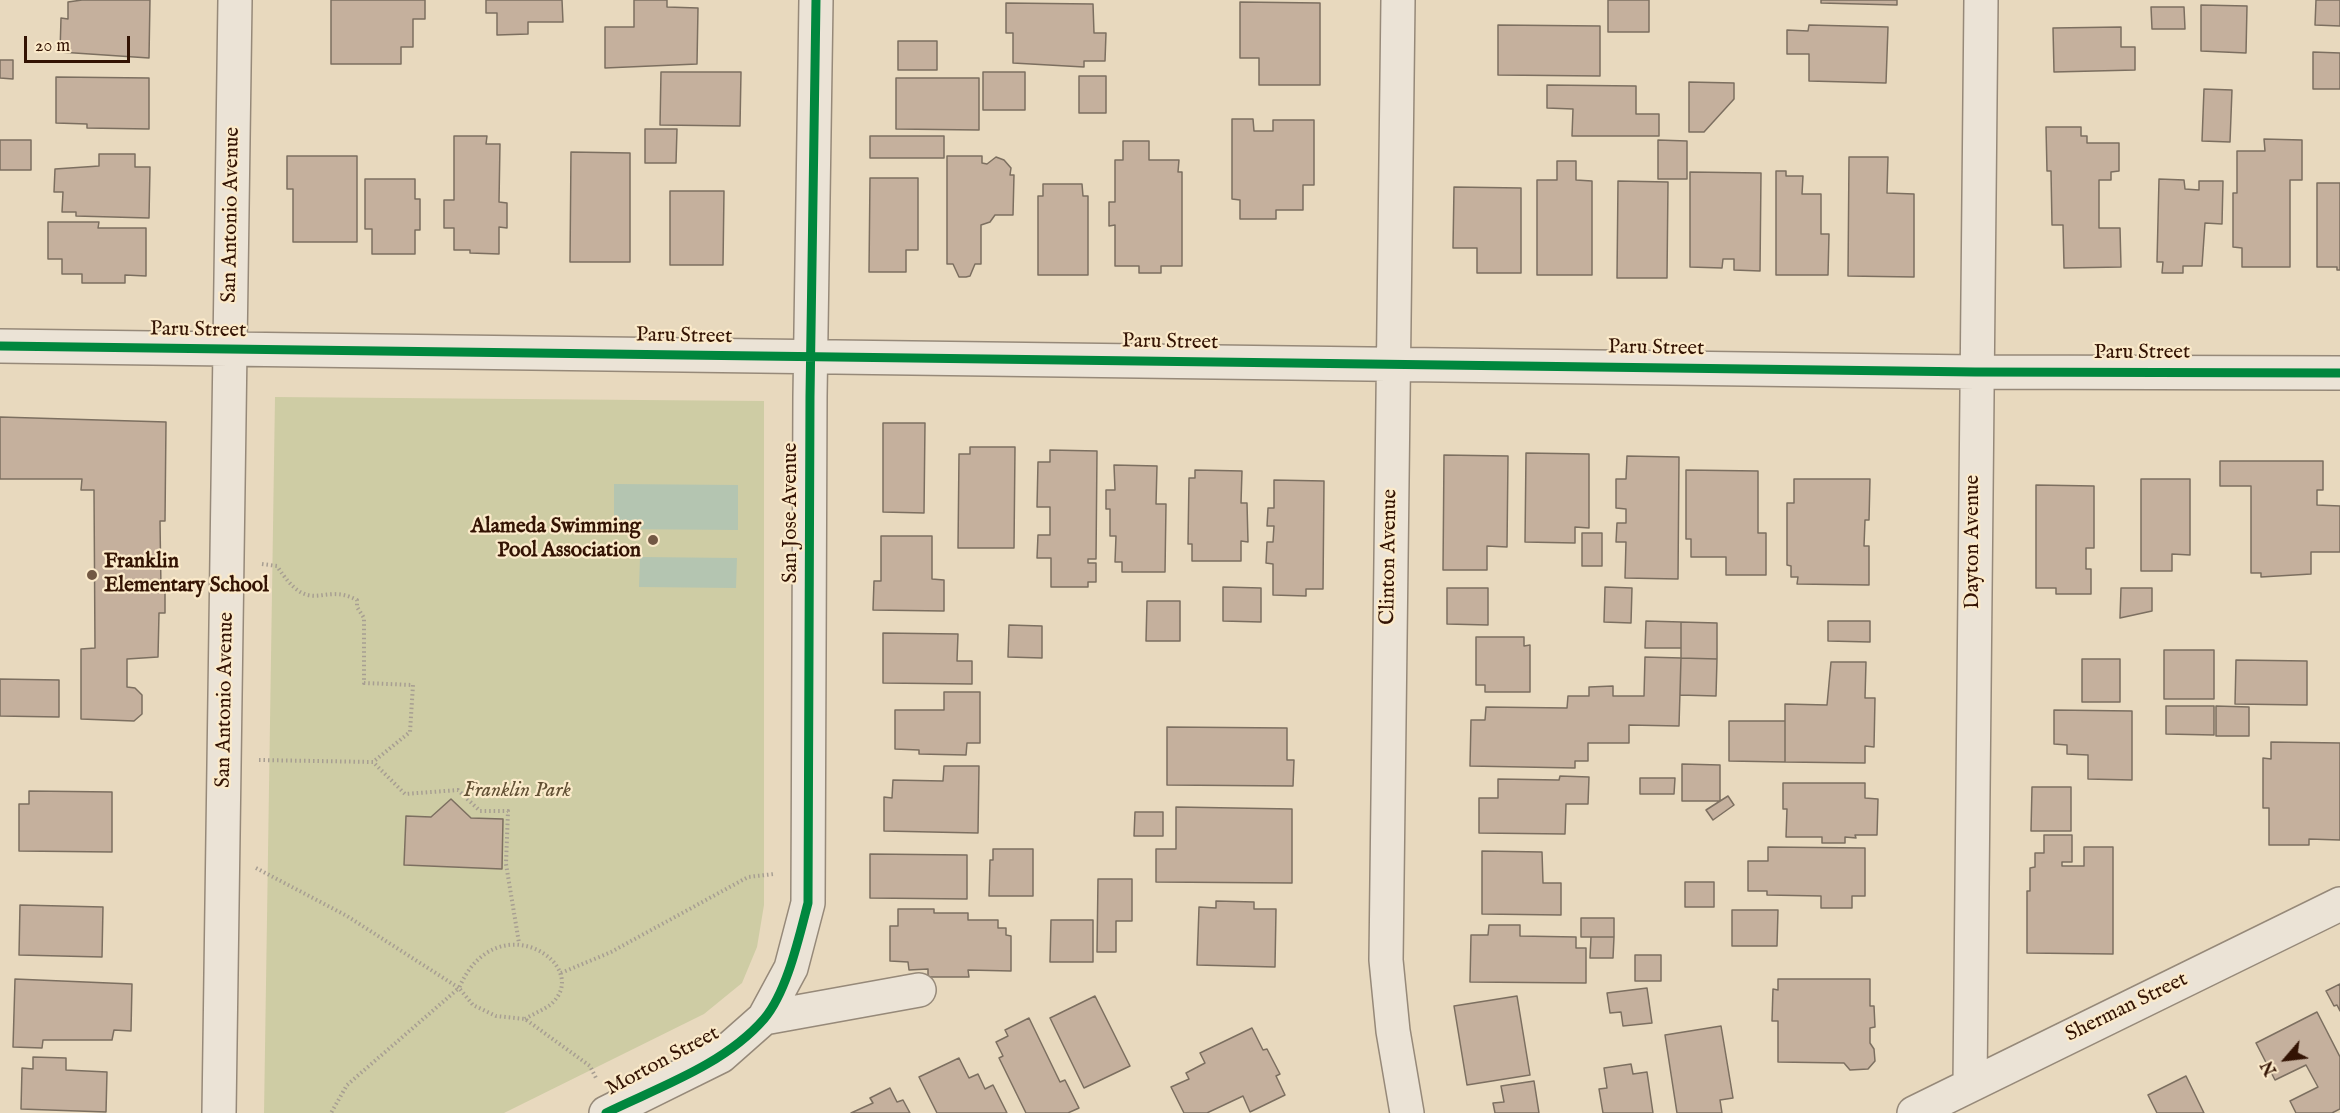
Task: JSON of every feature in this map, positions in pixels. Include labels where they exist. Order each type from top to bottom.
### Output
[{"type":"street","name":"San Antonio Avenue","points":[[219,1113],[235,0]]},
{"type":"street","name":"San Jose Avenue","points":[[764,1018],[790,968],[808,903],[811,356],[816,0]]},
{"type":"street","name":"Clinton Avenue","points":[[1398,0],[1386,960],[1393,1031],[1407,1113]]},
{"type":"street","name":"Dayton Avenue","points":[[1970,1084],[1975,372],[1981,0]]},
{"type":"street","name":"Paru Street","points":[[0,346],[1975,372],[2340,373]]},
{"type":"street","name":"Sherman Street","points":[[1914,1113],[2340,904]]},
{"type":"street","points":[[764,1018],[919,990]]},
{"type":"street","name":"Morton Street","points":[[609,1111],[721,1056],[764,1018]]},
{"type":"path","points":[[225,760],[373,762],[410,732],[413,685],[364,683],[364,618],[357,607],[357,600],[348,596],[305,596],[293,587],[277,566],[228,561]]},
{"type":"path","points":[[373,762],[405,794],[458,790],[480,811],[508,811],[506,864],[519,943]]},
{"type":"path","points":[[223,866],[261,868],[347,916],[459,988],[473,1005],[496,1016],[525,1019],[590,1066],[609,1111]]},
{"type":"path","points":[[561,973],[610,952],[748,877],[808,871]]},
{"type":"path","points":[[331,1113],[347,1084],[459,988],[467,970],[480,957],[499,947],[519,943],[536,948],[551,959],[561,973],[560,989],[552,1004],[525,1019]]},
{"type":"green space","name":"Franklin Park","points":[[275,397],[764,401],[764,905],[757,947],[742,983],[704,1014],[504,1113],[264,1113]]},
{"type":"shaded area","points":[[614,484],[738,485],[738,530],[614,529]]},
{"type":"shaded area","points":[[640,557],[737,558],[736,588],[639,587]]},
{"type":"building","points":[[150,0],[149,58],[60,52],[61,18],[68,19],[68,2]]},
{"type":"building","points":[[331,0],[425,0],[425,19],[413,19],[413,47],[401,47],[401,64],[331,64]]},
{"type":"building","points":[[486,0],[562,0],[563,22],[528,22],[528,34],[497,35],[497,13],[486,13]]},
{"type":"building","points":[[634,0],[667,0],[667,7],[698,8],[697,64],[605,68],[605,27],[634,27]]},
{"type":"building","points":[[1608,0],[1649,0],[1649,32],[1608,32]]},
{"type":"building","points":[[1821,0],[1897,0],[1897,5],[1821,3]]},
{"type":"building","points":[[2316,0],[2340,0],[2340,26],[2315,25]]},
{"type":"building","points":[[1240,2],[1320,3],[1320,85],[1259,85],[1259,58],[1240,58]]},
{"type":"building","points":[[1006,3],[1093,4],[1094,33],[1106,33],[1105,61],[1084,61],[1084,67],[1013,63],[1013,33],[1006,33]]},
{"type":"building","points":[[2201,5],[2247,6],[2246,53],[2201,51]]},
{"type":"building","points":[[2151,7],[2184,7],[2185,29],[2152,29]]},
{"type":"building","points":[[1498,25],[1600,26],[1600,76],[1498,75]]},
{"type":"building","points":[[1809,25],[1888,27],[1886,83],[1809,81],[1809,54],[1787,54],[1787,30],[1808,31]]},
{"type":"building","points":[[2121,27],[2121,47],[2135,47],[2135,70],[2054,72],[2053,28]]},
{"type":"building","points":[[898,41],[937,41],[937,70],[898,70]]},
{"type":"building","points":[[2313,52],[2340,53],[2340,89],[2313,89]]},
{"type":"building","points":[[0,60],[13,60],[13,79],[0,78]]},
{"type":"building","points":[[661,72],[741,72],[740,126],[660,125]]},
{"type":"building","points":[[983,72],[1025,72],[1025,110],[983,110]]},
{"type":"building","points":[[1079,76],[1106,76],[1106,113],[1079,113]]},
{"type":"building","points":[[56,77],[149,78],[149,129],[87,128],[87,124],[56,123]]},
{"type":"building","points":[[896,78],[979,78],[979,130],[896,129]]},
{"type":"building","points":[[1689,82],[1734,83],[1734,99],[1704,132],[1689,132]]},
{"type":"building","points":[[1547,85],[1636,86],[1636,114],[1659,114],[1659,136],[1572,136],[1573,109],[1547,108]]},
{"type":"building","points":[[2204,89],[2232,90],[2230,142],[2202,141]]},
{"type":"building","points":[[1232,119],[1253,119],[1254,131],[1273,131],[1273,120],[1314,120],[1314,185],[1303,185],[1303,210],[1276,210],[1276,219],[1240,219],[1240,200],[1232,199]]},
{"type":"building","points":[[2046,127],[2081,127],[2081,136],[2087,136],[2087,143],[2119,143],[2119,171],[2111,172],[2111,180],[2099,180],[2099,228],[2120,228],[2121,267],[2064,268],[2063,225],[2052,225],[2051,171],[2047,171]]},
{"type":"building","points":[[645,129],[677,129],[676,163],[645,163]]},
{"type":"building","points":[[454,136],[487,136],[486,144],[500,144],[499,202],[507,203],[507,228],[499,227],[499,254],[454,250],[454,228],[444,228],[444,200],[454,200]]},
{"type":"building","points":[[870,136],[944,136],[944,158],[870,158]]},
{"type":"building","points":[[2264,139],[2302,140],[2302,180],[2290,180],[2290,267],[2242,267],[2242,248],[2233,247],[2233,193],[2237,193],[2237,151],[2265,151]]},
{"type":"building","points":[[0,140],[31,140],[31,170],[0,170]]},
{"type":"building","points":[[1658,140],[1687,141],[1687,179],[1658,179]]},
{"type":"building","points":[[1123,141],[1149,141],[1149,160],[1179,160],[1178,172],[1182,172],[1182,266],[1161,266],[1161,273],[1139,273],[1139,266],[1115,266],[1115,225],[1109,226],[1109,202],[1115,202],[1115,160],[1123,160]]},
{"type":"building","points":[[571,152],[630,153],[630,262],[570,262]]},
{"type":"building","points":[[99,154],[135,154],[135,167],[150,167],[149,218],[76,216],[76,212],[62,212],[63,192],[54,192],[55,169],[99,166]]},
{"type":"building","points":[[287,156],[357,156],[357,242],[293,242],[293,189],[287,189]]},
{"type":"building","points":[[947,156],[982,156],[982,163],[987,164],[996,157],[1004,160],[1011,168],[1010,175],[1014,175],[1013,215],[995,215],[990,222],[981,225],[981,264],[975,264],[970,276],[966,277],[959,277],[953,264],[947,264]]},
{"type":"building","points":[[1849,157],[1888,157],[1887,193],[1914,194],[1914,277],[1848,276]]},
{"type":"building","points":[[1557,161],[1576,161],[1576,180],[1592,181],[1592,275],[1537,275],[1537,180],[1557,180]]},
{"type":"building","points":[[1776,171],[1786,171],[1786,176],[1803,176],[1802,194],[1821,194],[1821,234],[1829,234],[1828,275],[1776,275]]},
{"type":"building","points":[[1690,172],[1761,173],[1760,271],[1734,270],[1734,259],[1723,259],[1722,268],[1690,267]]},
{"type":"building","points":[[870,178],[918,178],[918,250],[906,250],[906,272],[869,272]]},
{"type":"building","points":[[365,179],[415,179],[415,199],[420,199],[420,230],[415,230],[415,254],[372,254],[372,229],[365,229]]},
{"type":"building","points":[[2159,179],[2184,180],[2185,189],[2199,190],[2199,181],[2223,181],[2222,224],[2205,223],[2202,266],[2183,266],[2183,273],[2162,273],[2163,262],[2157,262]]},
{"type":"building","points":[[1618,181],[1668,182],[1667,278],[1617,278]]},
{"type":"building","points":[[2317,183],[2340,183],[2340,270],[2337,270],[2337,267],[2317,267]]},
{"type":"building","points":[[1043,184],[1082,184],[1083,196],[1088,196],[1088,275],[1038,275],[1038,196],[1043,196]]},
{"type":"building","points":[[1454,187],[1521,188],[1521,273],[1477,273],[1477,248],[1453,248]]},
{"type":"building","points":[[670,191],[724,191],[723,265],[670,265]]},
{"type":"building","points":[[48,222],[99,222],[98,228],[146,228],[146,276],[125,275],[125,283],[82,283],[82,274],[62,274],[62,259],[48,259]]},
{"type":"building","points":[[0,417],[166,422],[165,521],[160,521],[161,590],[165,590],[165,613],[159,613],[158,657],[127,659],[127,687],[135,688],[142,695],[142,714],[134,721],[81,719],[81,649],[95,648],[94,490],[81,490],[82,479],[0,479]]},
{"type":"building","points":[[883,423],[925,423],[924,513],[883,512]]},
{"type":"building","points":[[970,447],[1015,447],[1014,548],[958,548],[959,454],[970,454]]},
{"type":"building","points":[[1050,450],[1097,451],[1096,559],[1088,559],[1088,563],[1096,563],[1096,582],[1088,582],[1088,587],[1051,587],[1051,558],[1037,558],[1038,535],[1050,535],[1050,507],[1037,507],[1038,462],[1050,462]]},
{"type":"building","points":[[1526,453],[1589,454],[1589,528],[1575,527],[1575,543],[1525,542]]},
{"type":"building","points":[[1444,455],[1508,456],[1507,547],[1487,546],[1487,570],[1443,570]]},
{"type":"building","points":[[1627,456],[1679,457],[1678,579],[1625,578],[1626,542],[1616,542],[1617,523],[1626,523],[1626,509],[1616,508],[1616,479],[1626,479]]},
{"type":"building","points":[[2220,461],[2323,461],[2323,490],[2317,490],[2317,505],[2340,506],[2340,552],[2311,552],[2311,574],[2261,577],[2261,573],[2251,573],[2251,486],[2220,486]]},
{"type":"building","points":[[1114,465],[1157,466],[1156,504],[1166,504],[1165,572],[1122,572],[1122,562],[1115,562],[1116,536],[1110,536],[1110,509],[1106,509],[1106,490],[1115,490]]},
{"type":"building","points":[[1195,470],[1242,471],[1241,503],[1247,503],[1248,542],[1241,541],[1241,561],[1192,561],[1192,544],[1188,544],[1189,478],[1195,478]]},
{"type":"building","points":[[1686,470],[1758,471],[1758,533],[1766,533],[1766,575],[1726,575],[1726,557],[1691,557],[1691,539],[1686,539]]},
{"type":"building","points":[[1794,479],[1870,479],[1869,520],[1865,520],[1864,546],[1869,546],[1869,585],[1797,584],[1798,577],[1791,577],[1791,566],[1787,565],[1787,503],[1794,503]]},
{"type":"building","points":[[2141,479],[2190,479],[2190,555],[2172,554],[2172,571],[2141,571]]},
{"type":"building","points":[[1274,480],[1324,481],[1323,589],[1306,589],[1306,596],[1273,595],[1273,564],[1266,563],[1267,542],[1273,542],[1274,526],[1267,526],[1268,508],[1274,508]]},
{"type":"building","points":[[2036,485],[2094,486],[2094,548],[2086,548],[2086,569],[2091,569],[2091,594],[2056,594],[2056,588],[2036,588]]},
{"type":"building","points":[[1582,533],[1602,533],[1602,566],[1582,566]]},
{"type":"building","points":[[881,536],[932,536],[932,579],[944,580],[944,611],[873,610],[874,581],[881,581]]},
{"type":"building","points":[[1223,587],[1261,588],[1261,622],[1223,621]]},
{"type":"building","points":[[1605,587],[1632,588],[1631,623],[1604,622]]},
{"type":"building","points":[[1447,588],[1488,588],[1488,625],[1447,624]]},
{"type":"building","points":[[2121,588],[2152,588],[2152,611],[2120,618]]},
{"type":"building","points":[[1147,601],[1180,601],[1180,641],[1146,641]]},
{"type":"building","points":[[1646,621],[1681,622],[1681,648],[1645,648]]},
{"type":"building","points":[[1828,621],[1870,621],[1870,642],[1828,641]]},
{"type":"building","points":[[1681,622],[1717,623],[1717,659],[1681,658]]},
{"type":"building","points":[[1009,625],[1042,626],[1042,658],[1008,657]]},
{"type":"building","points":[[883,633],[958,634],[957,661],[972,661],[972,684],[883,683]]},
{"type":"building","points":[[1476,637],[1524,637],[1524,646],[1530,645],[1530,692],[1485,692],[1485,685],[1476,685]]},
{"type":"building","points":[[2164,650],[2214,650],[2214,699],[2164,699]]},
{"type":"building","points":[[1645,657],[1681,658],[1679,726],[1629,725],[1629,743],[1588,743],[1588,761],[1575,761],[1575,768],[1470,766],[1471,720],[1485,720],[1486,707],[1567,708],[1568,696],[1589,696],[1589,687],[1613,686],[1613,696],[1644,696]]},
{"type":"building","points":[[1681,658],[1717,659],[1716,696],[1680,695]]},
{"type":"building","points":[[2082,659],[2120,659],[2120,702],[2082,702]]},
{"type":"building","points":[[2236,660],[2307,661],[2307,705],[2235,704]]},
{"type":"building","points":[[1831,662],[1866,662],[1865,698],[1875,698],[1874,747],[1865,746],[1865,763],[1785,762],[1785,704],[1827,705]]},
{"type":"building","points":[[0,679],[59,680],[59,717],[0,716]]},
{"type":"building","points":[[944,692],[980,692],[980,743],[967,743],[966,755],[919,754],[919,750],[895,749],[895,710],[944,710]]},
{"type":"building","points":[[2166,706],[2214,706],[2214,735],[2166,734]]},
{"type":"building","points":[[2216,706],[2249,707],[2249,736],[2216,736]]},
{"type":"building","points":[[2054,710],[2132,711],[2132,780],[2088,779],[2088,755],[2067,754],[2067,745],[2054,744]]},
{"type":"building","points":[[1729,721],[1785,721],[1785,762],[1729,761]]},
{"type":"building","points":[[1167,727],[1287,728],[1287,760],[1294,760],[1293,786],[1167,785]]},
{"type":"building","points":[[2271,742],[2340,743],[2340,840],[2309,839],[2309,845],[2269,845],[2269,808],[2263,808],[2263,758],[2271,759]]},
{"type":"building","points":[[1682,764],[1720,765],[1720,801],[1682,801]]},
{"type":"building","points":[[944,766],[979,766],[978,833],[884,831],[884,797],[892,798],[893,780],[943,781]]},
{"type":"building","points":[[1560,776],[1589,777],[1588,804],[1566,804],[1565,834],[1479,833],[1479,798],[1498,798],[1498,779],[1559,780]]},
{"type":"building","points":[[1640,778],[1675,778],[1674,794],[1640,794]]},
{"type":"building","points":[[1783,783],[1865,783],[1865,798],[1878,799],[1877,835],[1845,837],[1845,843],[1822,843],[1822,837],[1786,837],[1787,809],[1783,809]]},
{"type":"building","points":[[2032,787],[2071,787],[2071,831],[2031,831]]},
{"type":"building","points":[[29,791],[112,792],[112,852],[19,851],[19,804],[29,804]]},
{"type":"building","points":[[1728,796],[1734,805],[1713,820],[1706,810]]},
{"type":"building","points":[[451,799],[471,818],[503,819],[502,869],[404,865],[406,816],[431,817]]},
{"type":"building","points":[[1176,807],[1292,809],[1292,883],[1156,882],[1156,849],[1176,849]]},
{"type":"building","points":[[1135,812],[1163,812],[1163,836],[1134,836]]},
{"type":"building","points":[[2044,835],[2072,835],[2072,862],[2062,862],[2062,866],[2084,866],[2084,847],[2113,847],[2113,954],[2027,953],[2027,891],[2030,891],[2030,868],[2035,867],[2035,853],[2044,853]]},
{"type":"building","points":[[1768,847],[1865,848],[1865,896],[1852,896],[1852,908],[1821,908],[1821,896],[1767,895],[1767,891],[1748,891],[1748,861],[1768,861]]},
{"type":"building","points":[[993,849],[1033,849],[1033,896],[989,896],[990,860],[993,860]]},
{"type":"building","points":[[1482,851],[1542,852],[1543,883],[1561,883],[1561,915],[1482,914]]},
{"type":"building","points":[[870,854],[967,855],[967,899],[870,898]]},
{"type":"building","points":[[1098,879],[1132,879],[1132,921],[1116,921],[1116,952],[1097,952]]},
{"type":"building","points":[[1685,882],[1714,882],[1714,907],[1685,907]]},
{"type":"building","points":[[1216,901],[1254,902],[1254,909],[1276,909],[1275,967],[1197,965],[1199,907],[1216,908]]},
{"type":"building","points":[[20,905],[103,907],[102,957],[19,955]]},
{"type":"building","points":[[898,909],[934,909],[934,913],[968,913],[968,920],[998,920],[998,928],[1006,928],[1006,935],[1011,936],[1011,971],[968,970],[969,977],[928,977],[928,969],[909,970],[908,962],[890,961],[890,926],[898,926]]},
{"type":"building","points":[[1732,910],[1778,910],[1777,946],[1732,946]]},
{"type":"building","points":[[1581,918],[1614,918],[1614,937],[1581,937]]},
{"type":"building","points":[[1051,920],[1093,920],[1093,962],[1050,962]]},
{"type":"building","points":[[1489,925],[1520,925],[1520,936],[1576,937],[1576,948],[1586,948],[1586,983],[1470,982],[1471,935],[1488,935]]},
{"type":"building","points":[[1591,937],[1614,937],[1613,958],[1590,958]]},
{"type":"building","points":[[1635,955],[1661,955],[1661,981],[1635,981]]},
{"type":"building","points":[[15,979],[132,984],[131,1031],[114,1030],[112,1040],[43,1040],[42,1048],[13,1047]]},
{"type":"building","points":[[1778,979],[1870,979],[1870,1006],[1874,1006],[1875,1027],[1870,1028],[1870,1043],[1874,1049],[1875,1061],[1868,1069],[1850,1070],[1844,1063],[1778,1062],[1778,1021],[1772,1021],[1773,989],[1778,990]]},
{"type":"building","points":[[2340,984],[2340,1011],[2337,1005],[2334,1006],[2326,991]]},
{"type":"building","points":[[1647,988],[1652,1023],[1623,1026],[1621,1012],[1610,1013],[1607,993]]},
{"type":"building","points":[[1095,996],[1130,1066],[1084,1088],[1050,1018]]},
{"type":"building","points":[[1517,996],[1530,1075],[1467,1085],[1454,1006]]},
{"type":"building","points":[[2317,1012],[2340,1057],[2340,1109],[2332,1113],[2296,1113],[2290,1101],[2318,1087],[2306,1065],[2275,1080],[2256,1043]]},
{"type":"building","points":[[1029,1018],[1060,1082],[1065,1080],[1079,1108],[1068,1113],[1026,1113],[999,1058],[1003,1056],[996,1042],[1008,1036],[1005,1030]]},
{"type":"building","points":[[1721,1026],[1733,1098],[1720,1100],[1722,1113],[1677,1113],[1665,1035]]},
{"type":"building","points":[[1252,1028],[1263,1050],[1267,1049],[1280,1074],[1276,1076],[1285,1095],[1250,1112],[1243,1096],[1207,1113],[1184,1113],[1171,1087],[1189,1079],[1186,1073],[1205,1063],[1200,1053]]},
{"type":"building","points":[[33,1057],[66,1058],[66,1070],[107,1072],[106,1112],[21,1109],[22,1068],[33,1069]]},
{"type":"building","points":[[959,1058],[969,1078],[978,1074],[985,1089],[993,1085],[1007,1113],[937,1113],[919,1077]]},
{"type":"building","points":[[1631,1064],[1633,1074],[1647,1072],[1653,1113],[1603,1113],[1599,1089],[1607,1088],[1604,1068]]},
{"type":"building","points":[[2186,1076],[2204,1113],[2157,1113],[2148,1095]]},
{"type":"building","points":[[1534,1081],[1539,1113],[1495,1113],[1493,1103],[1504,1102],[1501,1086]]},
{"type":"building","points":[[890,1088],[897,1102],[903,1100],[910,1113],[851,1113],[873,1103],[870,1098]]},
{"type":"cycle path","points":[[606,1113],[690,1074],[730,1049],[764,1019],[786,979],[808,903],[810,396],[816,0]]},
{"type":"cycle path","points":[[0,346],[1975,372],[2340,373]]},
{"type":"place","name":"Alameda Swimming Pool Association","points":[[653,540]]},
{"type":"place","name":"Franklin Elementary School","points":[[92,575]]}]
